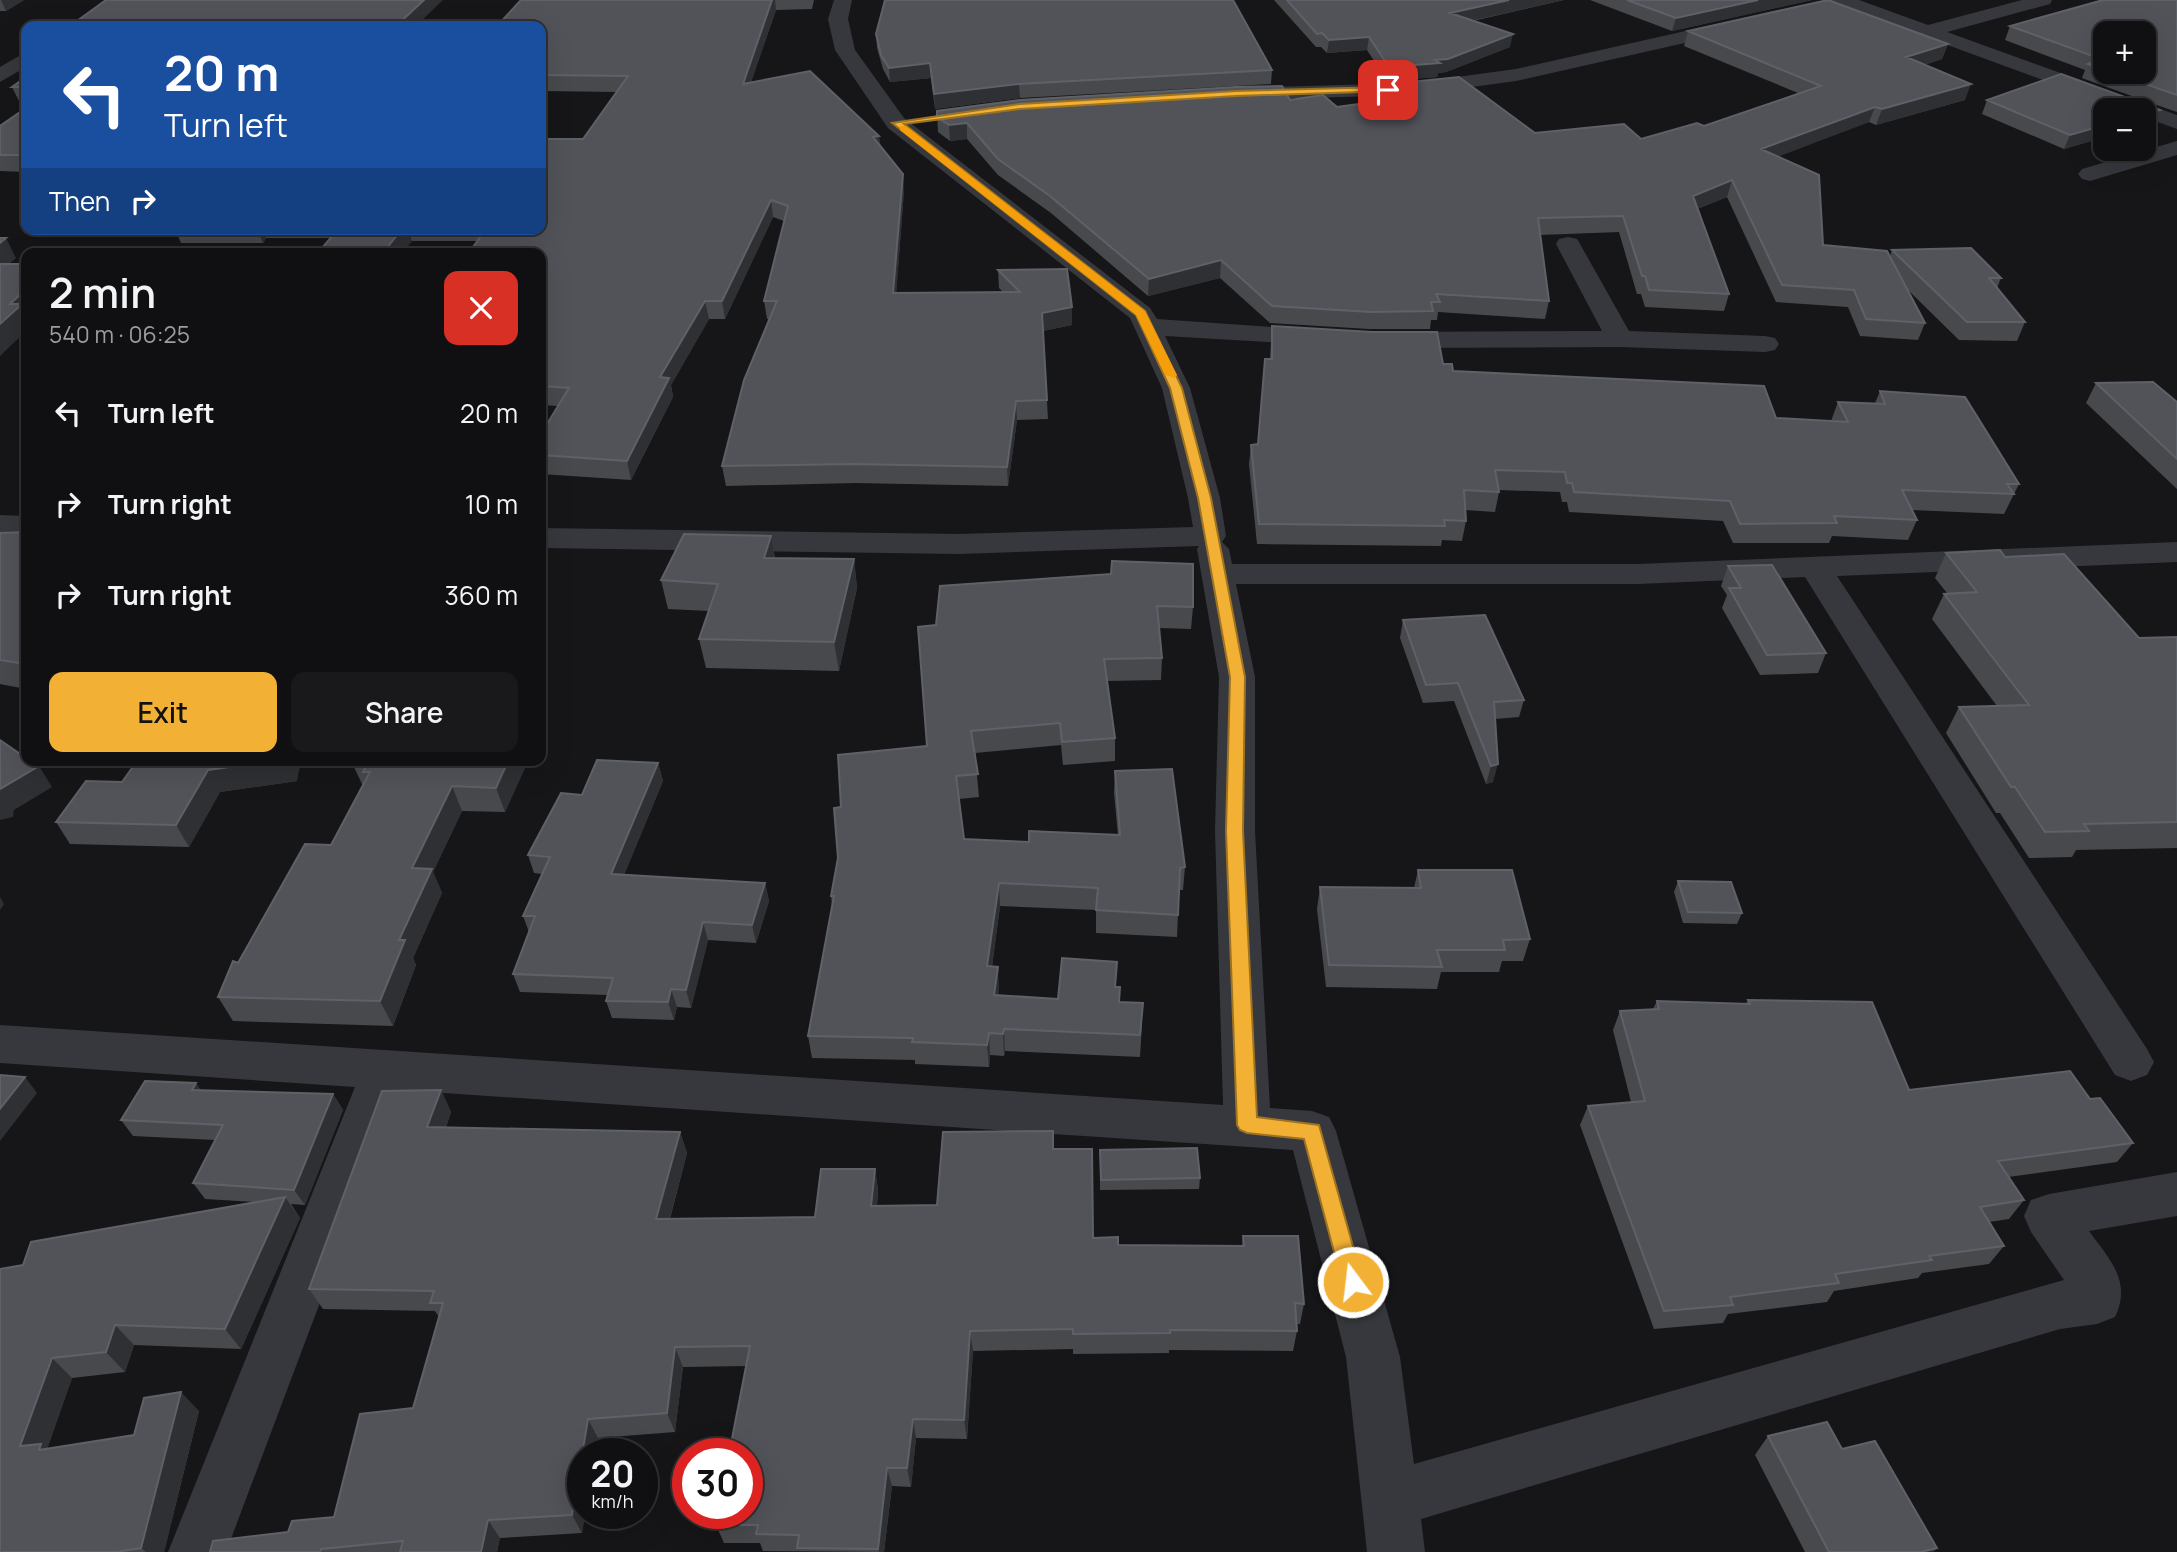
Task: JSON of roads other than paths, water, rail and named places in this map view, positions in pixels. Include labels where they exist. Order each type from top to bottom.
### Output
[{"type":"street","points":[[843,0],[838,19],[845,50],[910,121],[1141,314],[1176,388],[1204,498],[1237,677],[1235,831],[1247,1125]]},
{"type":"street","points":[[1209,95],[1413,89],[1516,75],[1844,0],[2177,122]]},
{"type":"street","points":[[1927,31],[2042,0]]},
{"type":"street","points":[[0,76],[21,61]]},
{"type":"street","points":[[2090,174],[2177,148]]},
{"type":"street","points":[[1568,244],[1620,339]]},
{"type":"street","points":[[1149,327],[1348,338],[1620,339],[1765,344]]},
{"type":"street","points":[[0,526],[21,526]]},
{"type":"street","points":[[546,538],[731,542],[1110,542],[1210,536]]},
{"type":"street","points":[[1218,574],[1638,573],[2177,552]]},
{"type":"street","points":[[1815,566],[2131,1062]]},
{"type":"street","points":[[0,1044],[1312,1131],[1373,1357],[1396,1552]]},
{"type":"street","points":[[197,1552],[384,1071]]},
{"type":"street","points":[[1389,1500],[2060,1305],[2097,1300],[2095,1282],[2049,1216],[2177,1194]]}]
